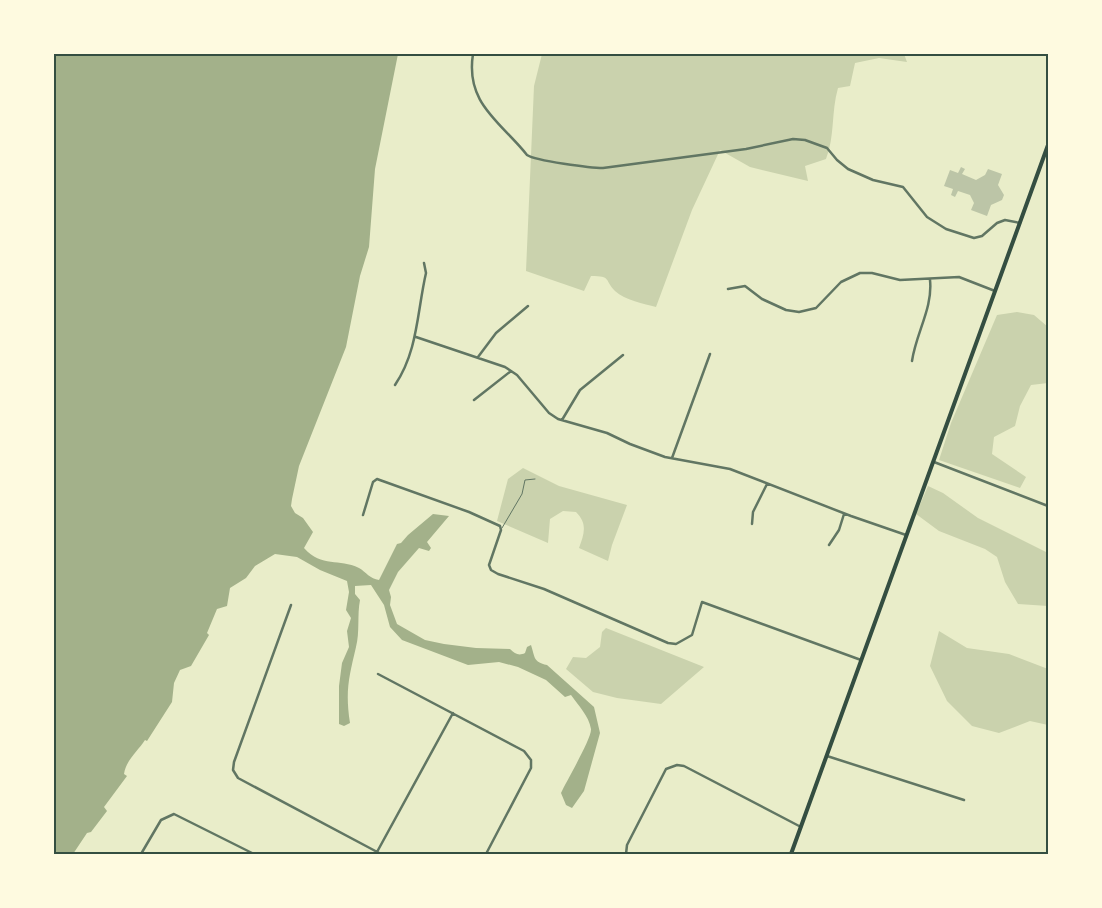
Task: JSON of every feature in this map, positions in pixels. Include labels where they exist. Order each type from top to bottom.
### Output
[{"type":"main road","points":[[791,854],[1048,145]]},
{"type":"street","points":[[473,54],[474,78],[482,105],[503,132],[527,155],[535,159],[584,167],[603,168],[746,149],[792,139],[805,140],[827,148],[848,169],[873,180],[903,187],[926,217],[946,229],[974,238],[982,236],[997,223],[1005,220],[1020,223]]},
{"type":"street","points":[[395,384],[407,364],[416,337],[426,273],[424,263]]},
{"type":"street","points":[[728,289],[745,286],[762,299],[786,310],[799,312],[816,308],[840,282],[860,273],[872,273],[900,280],[930,280],[959,277],[995,291]]},
{"type":"street","points":[[912,361],[931,295],[930,280]]},
{"type":"street","points":[[478,357],[496,333],[528,306]]},
{"type":"street","points":[[416,337],[511,370],[548,414],[562,420],[607,433],[640,448],[672,458],[730,469],[844,514],[906,535]]},
{"type":"street","points":[[672,458],[710,354]]},
{"type":"street","points":[[562,420],[580,390],[623,355]]},
{"type":"street","points":[[474,400],[511,370]]},
{"type":"street","points":[[932,461],[1048,506]]},
{"type":"street","points":[[363,515],[373,482],[377,479],[469,512],[501,528],[489,562],[491,570],[544,589],[668,643],[676,644],[692,635],[702,602],[861,660]]},
{"type":"street","points":[[752,524],[753,512],[767,484]]},
{"type":"street","points":[[829,545],[839,530],[844,514]]},
{"type":"street","points":[[291,605],[234,762],[233,770],[238,778],[381,854]]},
{"type":"street","points":[[378,674],[524,751],[531,760],[531,768],[486,854]]},
{"type":"street","points":[[377,852],[453,713]]},
{"type":"street","points":[[827,756],[964,800]]},
{"type":"street","points":[[626,854],[627,845],[666,769],[677,765],[684,766],[801,827]]},
{"type":"street","points":[[141,854],[160,822],[165,817],[177,814],[254,854]]},
{"type":"lane","points":[[501,528],[522,494],[525,480],[535,479]]},
{"type":"shaded area","points":[[54,54],[398,54],[375,169],[369,247],[360,276],[346,347],[299,466],[291,506],[313,532],[304,548],[311,554],[324,560],[352,565],[379,580],[397,544],[401,543],[433,514],[449,516],[427,542],[431,548],[429,551],[419,548],[398,572],[389,590],[391,597],[390,605],[397,624],[425,640],[444,644],[476,648],[510,649],[519,654],[525,653],[527,647],[531,645],[537,661],[547,665],[594,707],[600,733],[584,791],[572,808],[566,805],[561,793],[584,750],[591,729],[586,715],[571,695],[565,697],[546,680],[518,667],[499,662],[468,665],[402,640],[390,627],[384,605],[371,585],[355,586],[355,594],[360,600],[357,641],[348,684],[350,723],[344,726],[339,724],[339,686],[342,663],[349,647],[347,631],[351,618],[346,610],[349,592],[347,581],[320,570],[297,557],[275,554],[255,566],[246,578],[230,588],[227,606],[217,609],[207,633],[209,635],[191,666],[180,670],[174,683],[172,702],[147,741],[145,740],[130,760],[124,774],[127,776],[104,807],[107,811],[91,832],[87,833],[73,854],[54,854]]},
{"type":"shaded area","points":[[542,54],[904,54],[907,62],[879,58],[855,63],[850,86],[838,88],[834,106],[831,142],[826,159],[805,166],[808,181],[750,167],[720,150],[692,210],[656,307],[624,297],[615,291],[607,279],[602,277],[591,276],[584,291],[526,271],[534,86]]},
{"type":"shaded area","points":[[1017,312],[1034,315],[1048,327],[1048,383],[1031,385],[1020,406],[1015,426],[994,437],[992,454],[1026,477],[1020,488],[939,460],[951,423],[997,315]]},
{"type":"shaded area","points":[[523,468],[559,486],[627,505],[608,561],[579,548],[584,525],[576,512],[563,511],[550,519],[548,543],[497,521],[508,479]]},
{"type":"shaded area","points":[[928,486],[943,493],[978,518],[1048,553],[1048,606],[1018,604],[1005,582],[997,557],[985,549],[939,531],[916,514]]},
{"type":"shaded area","points":[[606,628],[704,667],[661,704],[617,698],[593,692],[566,669],[573,657],[586,658],[600,647],[602,632]]},
{"type":"shaded area","points":[[939,631],[967,648],[1009,654],[1048,669],[1048,725],[1030,721],[999,733],[972,726],[947,701],[930,666]]},
{"type":"building","points":[[961,167],[965,169],[962,174],[976,180],[985,175],[988,169],[1002,174],[998,185],[1004,195],[1002,200],[991,205],[987,216],[971,210],[974,203],[970,195],[958,191],[955,197],[951,195],[953,189],[944,186],[950,170],[958,173]]}]
